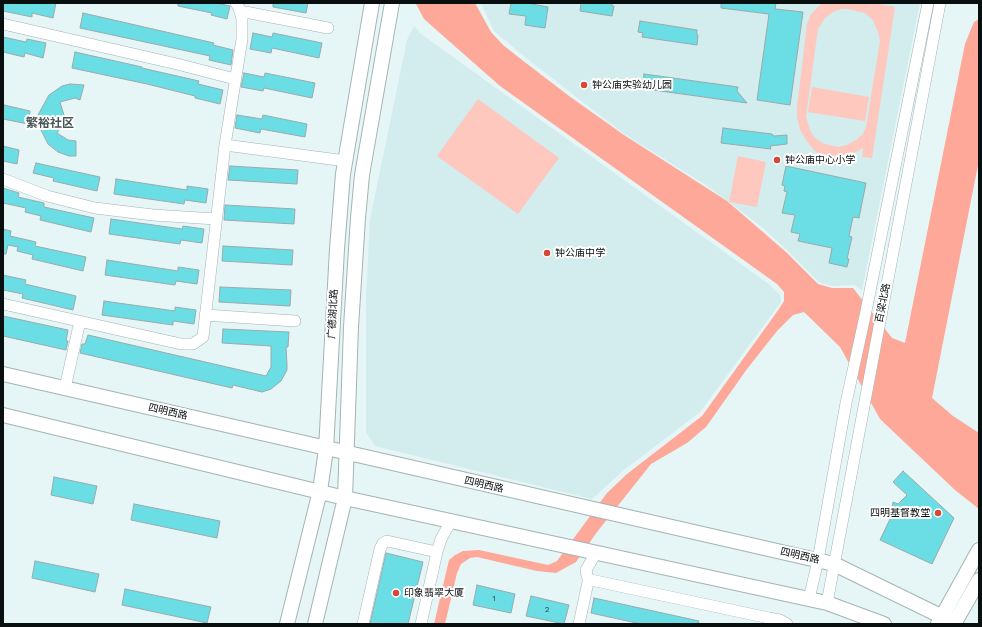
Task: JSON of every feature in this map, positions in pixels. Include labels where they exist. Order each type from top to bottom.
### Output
[{"type":"main road","name":"广德湖北路","points":[[287,624],[320,491],[326,449],[337,249],[346,161],[372,3]]},
{"type":"main road","name":"广德湖北路","points":[[315,624],[345,498],[355,250],[362,176],[392,3]]},
{"type":"main road","name":"四明西路","points":[[3,374],[834,564],[939,621],[954,623]]},
{"type":"main road","points":[[3,415],[345,498],[827,603],[884,624]]},
{"type":"main road","points":[[939,621],[979,550]]},
{"type":"main road","points":[[954,623],[979,580]]},
{"type":"street","name":"百梁北路","points":[[809,599],[818,560],[846,403],[928,3]]},
{"type":"street","name":"百梁北路","points":[[827,603],[940,3]]},
{"type":"street","points":[[238,7],[328,28]]},
{"type":"street","points":[[3,304],[181,344],[193,344],[203,337],[225,145],[242,39],[242,19],[238,7]]},
{"type":"street","points":[[3,24],[236,79]]},
{"type":"street","points":[[225,145],[346,161]]},
{"type":"street","points":[[3,179],[47,196],[96,208],[153,215],[216,219]]},
{"type":"street","points":[[206,315],[295,321]]},
{"type":"street","points":[[65,388],[80,321]]},
{"type":"street","points":[[421,624],[436,552],[451,521]]},
{"type":"street","points":[[362,624],[380,549],[383,543],[387,541],[436,552]]},
{"type":"street","points":[[591,551],[593,558],[586,570],[587,576],[590,580],[780,620],[787,624]]},
{"type":"street","points":[[579,624],[588,582],[590,580]]},
{"type":"shaded area","points":[[413,3],[475,3],[491,32],[503,45],[569,96],[624,135],[727,201],[786,252],[818,284],[832,288],[853,288],[892,338],[905,343],[965,44],[974,22],[979,19],[979,160],[932,398],[953,416],[979,433],[979,509],[955,490],[880,419],[840,347],[804,312],[793,315],[777,331],[747,369],[706,427],[687,443],[651,464],[597,532],[576,562],[556,573],[537,571],[477,557],[470,558],[461,564],[457,573],[445,624],[434,624],[449,560],[455,555],[463,551],[479,550],[548,565],[557,561],[607,493],[627,474],[702,416],[779,309],[784,301],[784,292],[777,284],[500,86],[424,19],[416,4]]},
{"type":"shaded area","name":"钟公庙中心小学","points":[[481,3],[920,3],[862,290],[854,285],[831,286],[819,282],[762,227],[709,187],[623,133],[525,57],[494,31]]},
{"type":"shaded area","points":[[822,3],[874,3],[895,7],[872,158],[862,157],[863,148],[849,156],[832,157],[819,154],[808,143],[800,130],[797,117],[797,107],[807,24],[811,14]],"holes":[[[841,9],[865,13],[873,20],[880,41],[866,127],[863,134],[856,140],[847,145],[838,147],[822,143],[814,137],[806,117],[818,29],[825,18],[833,12]]]},
{"type":"shaded area","name":"钟公庙中学","points":[[414,26],[421,34],[770,285],[780,295],[781,302],[700,412],[624,470],[592,499],[375,446],[366,432],[366,298],[370,220],[407,40]]},
{"type":"shaded area","points":[[812,87],[869,97],[865,121],[808,112]]},
{"type":"shaded area","points":[[478,99],[559,158],[518,214],[437,156]]},
{"type":"shaded area","points":[[738,156],[766,162],[757,207],[729,202]]},
{"type":"building","points":[[3,3],[56,3],[53,18],[32,13],[32,17],[3,11]]},
{"type":"building","points":[[178,3],[216,3],[230,6],[227,19],[211,15],[212,13],[178,6]]},
{"type":"building","points":[[273,3],[308,3],[306,13],[273,7]]},
{"type":"building","points":[[511,3],[532,3],[548,7],[545,28],[525,25],[526,16],[509,14]]},
{"type":"building","points":[[581,3],[612,3],[612,6],[614,6],[612,16],[580,11]]},
{"type":"building","points":[[721,3],[776,3],[775,9],[803,12],[790,105],[757,100],[769,14],[721,8]]},
{"type":"building","points":[[83,13],[214,43],[213,45],[233,50],[231,65],[209,60],[210,56],[80,28]]},
{"type":"building","points":[[640,21],[697,30],[697,45],[642,37],[643,33],[638,32]]},
{"type":"building","points":[[253,33],[272,37],[273,33],[322,43],[319,58],[272,48],[271,53],[250,49]]},
{"type":"building","points":[[3,37],[26,42],[27,39],[46,43],[43,58],[25,53],[24,57],[3,52]]},
{"type":"building","points":[[75,52],[199,81],[198,84],[223,90],[220,104],[147,84],[72,68]]},
{"type":"building","points":[[244,73],[264,77],[265,73],[315,83],[312,98],[264,88],[263,91],[241,87]]},
{"type":"building","points":[[644,74],[738,87],[737,91],[747,103],[646,89],[646,85],[643,84]]},
{"type":"building","points":[[70,84],[84,85],[80,100],[75,98],[60,102],[64,115],[62,124],[57,133],[68,140],[76,141],[76,156],[69,156],[58,152],[48,144],[41,130],[38,115],[49,95],[62,86]]},
{"type":"building","points":[[4,105],[30,111],[28,124],[3,119]]},
{"type":"building","points":[[237,115],[262,119],[263,115],[307,124],[305,137],[261,129],[260,133],[235,128]]},
{"type":"building","points":[[723,128],[772,134],[774,136],[787,135],[787,144],[770,146],[771,149],[721,143]]},
{"type":"building","points":[[3,146],[19,150],[17,164],[3,161]]},
{"type":"building","points":[[36,163],[100,177],[97,191],[53,181],[54,178],[33,173]]},
{"type":"building","points":[[230,166],[298,170],[297,184],[228,180]]},
{"type":"building","points":[[786,166],[866,183],[859,218],[853,217],[849,236],[852,237],[847,259],[849,259],[847,267],[829,263],[832,248],[798,241],[800,234],[791,232],[795,215],[782,213],[787,192],[784,191],[785,186],[782,185]]},
{"type":"building","points":[[116,179],[187,190],[187,186],[208,189],[206,203],[185,200],[184,204],[114,194]]},
{"type":"building","points":[[3,188],[19,193],[18,197],[44,203],[44,207],[94,218],[91,232],[40,220],[41,216],[25,212],[26,208],[3,203]]},
{"type":"building","points":[[225,205],[295,209],[294,224],[224,220]]},
{"type":"building","points":[[111,219],[182,229],[183,226],[204,229],[202,243],[181,240],[180,244],[109,234]]},
{"type":"building","points":[[3,229],[11,231],[10,236],[36,242],[35,246],[86,257],[83,271],[32,259],[33,255],[17,251],[18,247],[8,245],[6,254],[3,254]]},
{"type":"building","points":[[223,246],[293,250],[292,265],[222,261]]},
{"type":"building","points":[[107,260],[178,271],[178,267],[199,270],[197,284],[176,281],[175,285],[105,275]]},
{"type":"building","points":[[3,275],[26,280],[25,284],[76,296],[73,310],[22,298],[23,294],[3,290]]},
{"type":"building","points":[[220,287],[291,290],[290,306],[219,302]]},
{"type":"building","points":[[104,301],[175,311],[175,307],[196,310],[194,324],[173,321],[173,325],[102,315]]},
{"type":"building","points":[[3,316],[68,330],[66,350],[3,336]]},
{"type":"building","points":[[223,329],[289,332],[288,347],[286,347],[287,370],[281,381],[271,389],[262,392],[233,385],[232,388],[80,353],[82,344],[85,344],[88,335],[266,376],[271,367],[271,346],[222,343]]},
{"type":"building","name":"四明基督教堂","points":[[903,471],[954,518],[932,564],[880,540],[890,519],[893,502],[898,504],[907,495],[893,482]]},
{"type":"building","points":[[54,477],[97,486],[93,504],[51,495]]},
{"type":"building","points":[[134,504],[220,521],[217,538],[131,520]]},
{"type":"building","name":"印象翡翠大厦","points":[[386,553],[423,562],[408,624],[370,624]]},
{"type":"building","points":[[35,561],[99,574],[95,592],[32,578]]},
{"type":"building","points":[[477,585],[515,594],[511,613],[473,605]]},
{"type":"building","points":[[125,589],[211,607],[207,623],[122,605]]},
{"type":"building","points":[[531,596],[569,605],[564,624],[526,616]]},
{"type":"building","points":[[594,598],[699,621],[698,624],[641,624],[591,613]]},
{"type":"place","name":"钟公庙实验幼儿园","points":[[584,85]]},
{"type":"place","name":"钟公庙中心小学","points":[[777,160]]},
{"type":"place","name":"钟公庙中学","points":[[547,253]]},
{"type":"place","name":"四明基督教堂","points":[[938,513]]},
{"type":"place","name":"印象翡翠大厦","points":[[396,593]]},
{"type":"district","name":"繁裕社区","points":[[50,123]]}]
